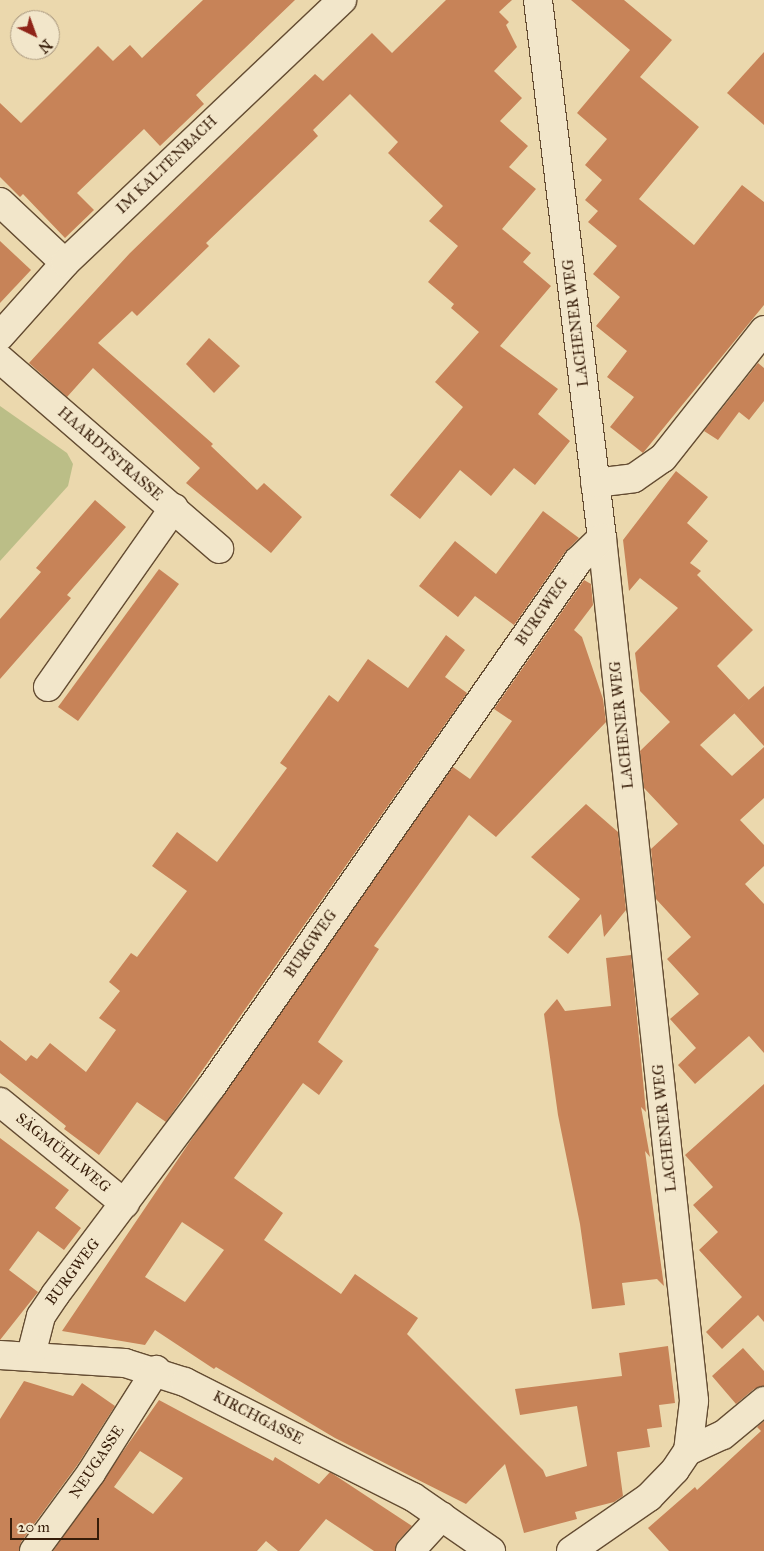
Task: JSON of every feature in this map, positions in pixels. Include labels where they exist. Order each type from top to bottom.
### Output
[{"type":"street","name":"IM KALTENBACH","points":[[0,336],[65,263],[342,0]]},
{"type":"street","name":"LACHENER WEG","points":[[538,0],[602,538],[694,1401],[688,1451]]},
{"type":"street","points":[[0,202],[65,263]]},
{"type":"street","points":[[595,483],[634,478],[663,458],[764,330]]},
{"type":"street","name":"HAARDTSTRASSE","points":[[0,359],[219,549]]},
{"type":"street","points":[[48,687],[174,508]]},
{"type":"street","name":"BURGWEG","points":[[31,1355],[41,1316],[212,1086],[578,561],[602,538]]},
{"type":"street","name":"SÄGMÜHLWEG","points":[[0,1102],[125,1204]]},
{"type":"street","name":"KIRCHGASSE","points":[[0,1355],[31,1355],[125,1363],[156,1370],[215,1396],[413,1497],[491,1551]]},
{"type":"street","name":"NEUGASSE","points":[[34,1551],[91,1473],[156,1370]]},
{"type":"street","points":[[571,1551],[648,1497],[675,1470],[688,1451],[724,1435],[764,1401]]},
{"type":"street","points":[[410,1551],[442,1516]]},
{"type":"green space","points":[[0,406],[67,453],[73,464],[68,486],[0,561]]},
{"type":"building","points":[[203,0],[295,0],[196,95],[204,104],[160,146],[144,129],[77,193],[94,210],[65,238],[23,194],[20,197],[0,177],[0,103],[21,123],[98,46],[113,61],[130,45],[142,58]]},
{"type":"building","points":[[446,0],[512,0],[499,12],[509,22],[506,25],[517,47],[494,71],[522,98],[500,121],[528,146],[509,167],[536,189],[502,229],[531,253],[523,262],[551,286],[500,346],[558,389],[538,414],[570,441],[535,485],[514,468],[491,496],[460,470],[420,519],[390,495],[463,407],[435,382],[479,332],[451,308],[454,304],[428,282],[458,246],[429,221],[443,206],[388,153],[398,142],[350,94],[313,130],[318,136],[206,243],[209,246],[137,316],[132,311],[98,343],[213,444],[211,446],[257,490],[264,483],[302,517],[271,553],[186,483],[200,468],[93,368],[67,397],[29,363],[130,253],[315,74],[323,81],[372,33],[392,53]]},
{"type":"building","points":[[571,0],[624,0],[672,40],[640,77],[699,127],[639,199],[694,245],[742,185],[764,202],[764,305],[643,453],[610,427],[634,397],[607,377],[627,351],[596,326],[620,297],[593,274],[617,246],[588,222],[598,211],[585,200],[602,180],[585,165],[607,139],[577,113],[630,50]]},
{"type":"building","points":[[764,52],[764,125],[727,93]]},
{"type":"building","points":[[0,241],[31,270],[0,303]]},
{"type":"building","points":[[209,338],[240,366],[214,393],[186,364]]},
{"type":"building","points":[[758,363],[764,368],[764,401],[749,420],[739,412],[718,440],[704,431]]},
{"type":"building","points":[[676,471],[708,497],[687,523],[708,541],[690,563],[701,571],[697,575],[753,630],[717,666],[749,700],[700,745],[732,776],[764,747],[764,798],[740,820],[764,845],[764,866],[745,884],[764,904],[764,1053],[749,1036],[695,1084],[678,1065],[696,1048],[670,1019],[699,994],[667,959],[691,937],[656,899],[651,849],[678,824],[644,788],[640,751],[670,722],[640,691],[635,653],[678,608],[640,578],[629,591],[623,540]]},
{"type":"building","points":[[95,500],[126,527],[67,595],[71,598],[0,679],[0,619],[41,572],[36,568]]},
{"type":"building","points":[[543,511],[579,538],[565,552],[514,625],[475,596],[458,617],[419,586],[455,541],[496,574]]},
{"type":"building","points":[[159,569],[179,584],[78,721],[58,707]]},
{"type":"building","points":[[584,580],[591,584],[593,605],[574,630],[582,637],[603,699],[606,722],[496,837],[469,815],[374,946],[379,949],[318,1042],[343,1061],[319,1095],[303,1083],[234,1178],[283,1213],[264,1240],[341,1294],[355,1274],[418,1318],[407,1334],[543,1470],[546,1477],[587,1466],[577,1406],[520,1415],[515,1389],[622,1376],[619,1353],[668,1346],[675,1403],[659,1405],[662,1427],[647,1429],[650,1447],[617,1452],[623,1496],[614,1502],[575,1512],[577,1519],[524,1533],[505,1464],[466,1504],[335,1438],[216,1367],[214,1369],[155,1330],[145,1345],[62,1331],[191,1140],[453,767],[470,779],[512,721],[494,709]],"holes":[[[182,1222],[224,1250],[185,1302],[145,1277]]]},
{"type":"building","points":[[446,635],[465,650],[445,677],[467,693],[166,1122],[137,1102],[99,1155],[64,1129],[66,1126],[0,1073],[0,1040],[26,1061],[31,1055],[37,1059],[50,1043],[86,1072],[116,1030],[99,1018],[120,991],[109,982],[131,953],[137,957],[187,891],[152,866],[177,832],[217,862],[287,768],[280,763],[329,695],[338,702],[368,659],[408,688]]},
{"type":"building","points":[[764,686],[764,746],[734,713]]},
{"type":"building","points":[[586,804],[618,832],[626,910],[604,937],[601,914],[568,954],[548,937],[580,899],[531,857]]},
{"type":"building","points":[[631,955],[646,1112],[641,1107],[650,1157],[645,1151],[664,1286],[657,1279],[622,1283],[625,1305],[592,1309],[580,1224],[558,1115],[544,1014],[557,999],[565,1011],[611,1006],[606,958]]},
{"type":"building","points":[[764,1084],[764,1322],[758,1315],[722,1349],[706,1332],[742,1297],[699,1250],[718,1232],[693,1205],[713,1187],[685,1155]]},
{"type":"building","points":[[0,1138],[69,1190],[55,1208],[81,1228],[64,1250],[38,1231],[9,1270],[38,1292],[0,1340]]},
{"type":"building","points":[[743,1348],[764,1371],[764,1386],[754,1389],[736,1404],[712,1376]]},
{"type":"building","points":[[24,1381],[73,1396],[82,1383],[115,1406],[78,1464],[21,1542],[19,1551],[0,1551],[0,1419]]},
{"type":"building","points":[[159,1400],[273,1461],[275,1457],[319,1484],[330,1472],[412,1526],[398,1541],[395,1551],[374,1551],[326,1519],[299,1551],[278,1551],[266,1541],[257,1551],[53,1551]],"holes":[[[140,1451],[183,1478],[153,1514],[114,1487]]]},
{"type":"building","points":[[764,1421],[764,1551],[669,1551],[648,1528],[695,1487],[697,1490],[761,1431],[757,1427]]}]
